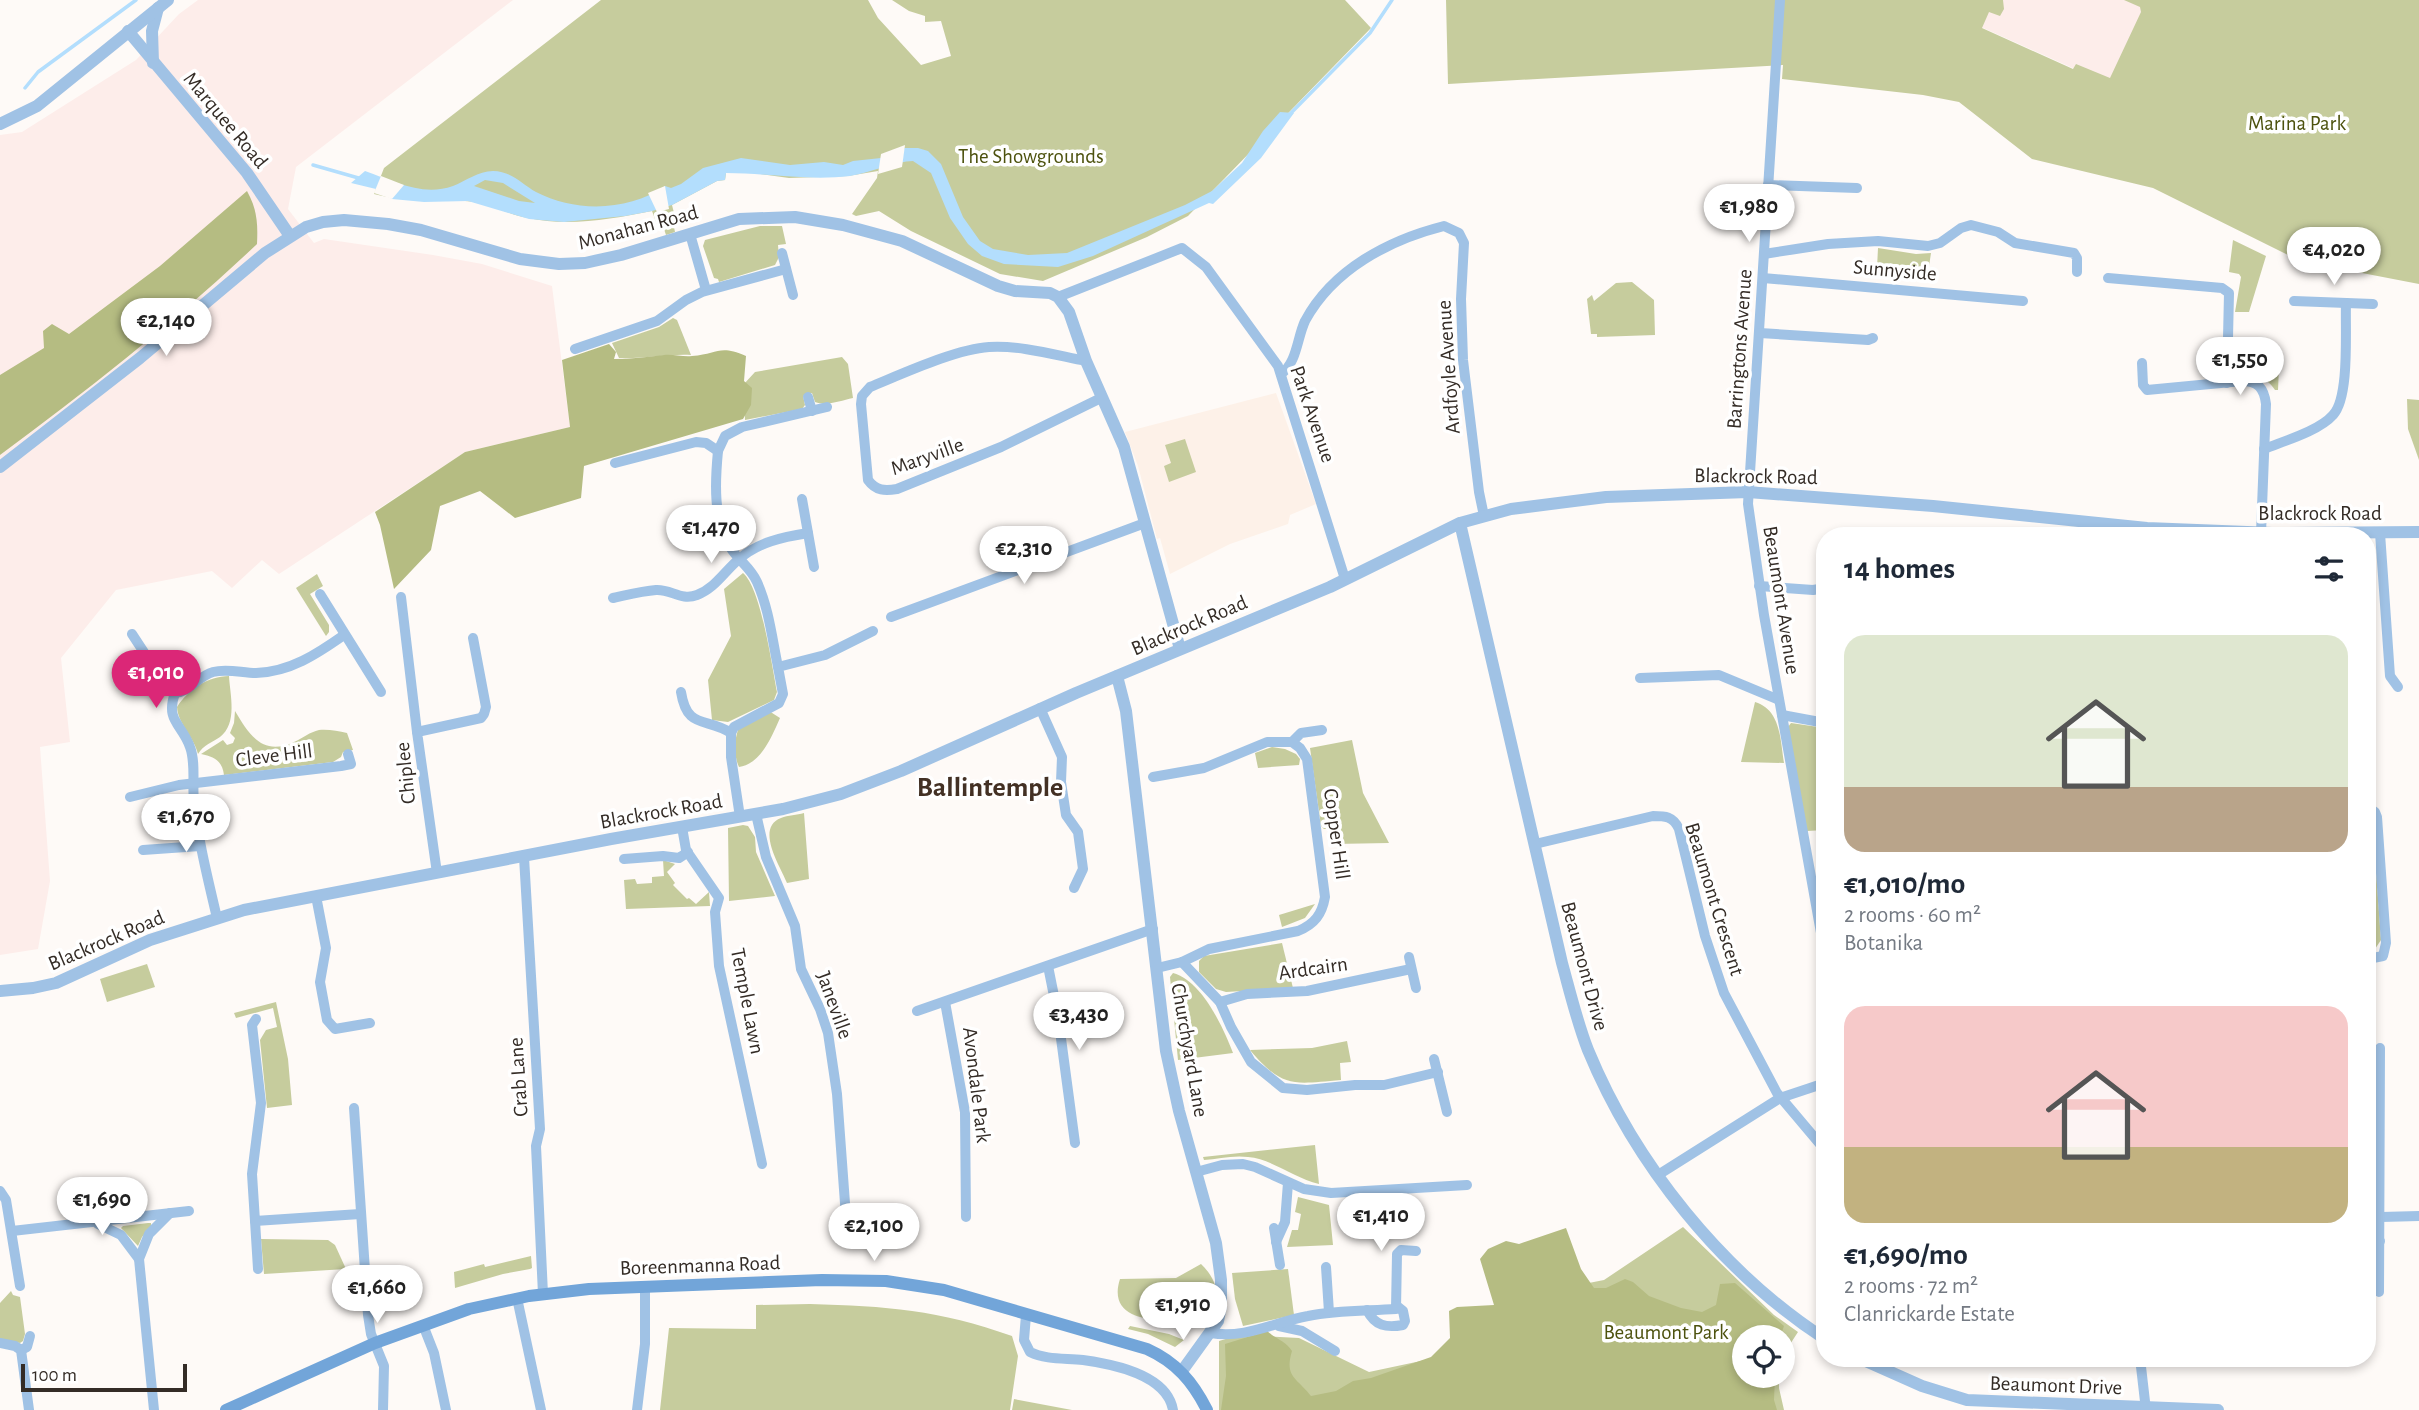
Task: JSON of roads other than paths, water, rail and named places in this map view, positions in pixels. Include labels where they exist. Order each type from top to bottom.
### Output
[{"type":"main road","name":"Boreenmanna Road","points":[[226,1410],[253,1405],[375,1343],[469,1309],[517,1298],[645,1287],[811,1280],[870,1280],[941,1289],[1147,1349],[1182,1371]]},
{"type":"main road","points":[[1182,1371],[1191,1381],[1207,1410]]},
{"type":"street","name":"Barringtons Avenue","points":[[1748,492],[1780,0]]},
{"type":"street","points":[[0,124],[37,106],[163,4]]},
{"type":"street","points":[[153,63],[152,31],[163,4]]},
{"type":"street","name":"Marquee Road","points":[[128,32],[247,173],[290,236]]},
{"type":"street","points":[[1768,185],[1857,188]]},
{"type":"street","name":"Monahan Road","points":[[0,467],[110,382],[253,262],[310,225],[331,221],[388,224],[421,230],[520,259],[559,264],[585,263],[612,257],[739,219],[778,216],[814,219],[902,241],[998,286],[1050,293],[1058,297]]},
{"type":"street","points":[[1764,254],[1828,244],[1878,241],[1928,246],[1940,243],[1961,228],[1971,225],[1998,232],[2015,243],[2074,253],[2077,258],[2077,272]]},
{"type":"street","name":"Ardfoyle Avenue","points":[[1281,374],[1291,364],[1305,321],[1330,287],[1379,250],[1405,237],[1444,226],[1459,233],[1464,243],[1461,299],[1463,360],[1484,516]]},
{"type":"street","points":[[690,234],[706,290]]},
{"type":"street","name":"Park Avenue","points":[[1058,297],[1182,248],[1206,267],[1278,366],[1345,579]]},
{"type":"street","points":[[782,253],[793,295]]},
{"type":"street","points":[[575,349],[657,321],[686,300],[706,290],[786,269]]},
{"type":"street","name":"Sunnyside","points":[[1763,278],[2023,301]]},
{"type":"street","points":[[2108,278],[2215,288],[2229,293],[2227,383]]},
{"type":"street","points":[[1058,297],[1072,318],[1086,361],[1124,447],[1180,649]]},
{"type":"street","points":[[2294,301],[2373,304]]},
{"type":"street","points":[[2264,449],[2289,440],[2328,420],[2340,405],[2344,391],[2346,303]]},
{"type":"street","points":[[1760,333],[1868,340],[1873,338]]},
{"type":"street","name":"Maryville","points":[[1086,361],[989,347],[960,354],[870,387],[862,396],[861,404],[868,480],[873,487],[882,490],[897,489],[1002,447],[1101,398]]},
{"type":"street","points":[[2142,363],[2143,385],[2147,390],[2250,382],[2262,388],[2266,404],[2264,449],[2268,527]]},
{"type":"street","points":[[808,397],[812,411]]},
{"type":"street","points":[[740,817],[731,733],[734,727],[779,703],[783,694],[764,599],[753,574],[728,544],[717,504],[718,451],[729,432],[750,424],[827,407]]},
{"type":"street","points":[[615,463],[696,442],[711,445],[718,451]]},
{"type":"street","name":"Blackrock Road","points":[[0,991],[56,983],[150,940],[217,918],[316,895],[820,801],[872,783],[1040,708],[1345,579],[1460,523],[1484,516],[1573,500],[1748,492],[1933,506],[2143,527]]},
{"type":"street","name":"Beaumont Avenue","points":[[1748,492],[1759,586],[1816,905]]},
{"type":"street","points":[[802,499],[814,567]]},
{"type":"street","points":[[891,617],[1145,523]]},
{"type":"street","name":"Beaumont Drive","points":[[1460,523],[1566,979],[1587,1047],[1614,1104],[1658,1175],[1697,1226],[1739,1269],[1794,1318],[1816,1333]]},
{"type":"street","name":"Blackrock Road","points":[[2376,533],[2419,532]]},
{"type":"street","points":[[613,598],[655,590],[681,597],[695,596],[713,586],[739,558],[773,540],[808,533]]},
{"type":"street","points":[[2380,533],[2390,676],[2398,687]]},
{"type":"street","points":[[1759,586],[1816,589]]},
{"type":"street","points":[[320,594],[381,692]]},
{"type":"street","points":[[401,597],[416,732]]},
{"type":"street","points":[[778,667],[817,658],[873,631]]},
{"type":"street","points":[[132,634],[166,686],[175,693]]},
{"type":"street","points":[[175,693],[184,691],[214,672],[266,672],[289,667],[314,655],[344,635]]},
{"type":"street","name":"Chiplee","points":[[437,873],[416,732],[481,718],[484,714],[486,706],[473,638]]},
{"type":"street","points":[[850,642],[858,651]]},
{"type":"street","points":[[1640,678],[1719,675],[1779,700]]},
{"type":"street","name":"Churchyard Lane","points":[[1117,676],[1126,712],[1172,1081],[1216,1243],[1222,1287],[1220,1317],[1182,1371]]},
{"type":"street","points":[[681,692],[684,708],[691,716],[731,733]]},
{"type":"street","points":[[175,693],[172,716],[191,747],[192,784],[200,846],[217,918]]},
{"type":"street","points":[[1040,708],[1062,757],[1061,782],[1066,815],[1079,832],[1083,869],[1074,888]]},
{"type":"street","points":[[1782,715],[1816,721]]},
{"type":"street","points":[[1153,777],[1204,768],[1267,742],[1292,742],[1301,733],[1322,730]]},
{"type":"street","name":"Copper Hill","points":[[1157,968],[1182,962],[1209,949],[1298,931],[1309,926],[1321,912],[1325,892],[1307,760],[1300,748],[1292,742]]},
{"type":"street","name":"Cleve Hill","points":[[130,797],[192,784],[351,764],[348,754]]},
{"type":"street","name":"Janeville","points":[[756,814],[766,857],[795,926],[801,968],[820,1009],[829,1040],[837,1094],[846,1217]]},
{"type":"street","points":[[2376,814],[2386,943],[2383,956],[2376,957]]},
{"type":"street","name":"Beaumont Crescent","points":[[1535,844],[1653,816],[1666,816],[1674,820],[1679,829],[1718,981],[1780,1098]]},
{"type":"street","name":"Temple Lawn","points":[[682,827],[688,852],[719,898],[715,912],[719,967],[762,1164]]},
{"type":"street","points":[[143,850],[200,846]]},
{"type":"street","points":[[624,859],[663,856],[679,858],[688,852]]},
{"type":"street","name":"Crab Lane","points":[[524,857],[540,1129],[536,1146],[542,1294]]},
{"type":"street","points":[[316,895],[326,948],[320,982],[327,1020],[335,1029],[370,1023]]},
{"type":"street","name":"Avondale Park","points":[[917,1011],[1153,929]]},
{"type":"street","points":[[1409,957],[1416,988]]},
{"type":"street","points":[[1182,962],[1220,1002],[1251,1062],[1283,1088],[1307,1090],[1384,1085],[1438,1072]]},
{"type":"street","points":[[1048,966],[1058,1016],[1075,1143]]},
{"type":"street","name":"Ardcairn","points":[[1220,1002],[1247,994],[1313,990],[1411,969]]},
{"type":"street","name":"Avondale Park","points":[[945,1002],[965,1112],[967,1216]]},
{"type":"street","points":[[256,1019],[253,1028],[261,1103],[252,1174],[258,1269]]},
{"type":"street","points":[[2379,1292],[2380,1048]]},
{"type":"street","points":[[1434,1059],[1447,1112]]},
{"type":"street","points":[[1658,1175],[1780,1098],[1816,1086]]},
{"type":"street","points":[[1780,1098],[1816,1140]]},
{"type":"street","points":[[354,1108],[368,1315],[384,1369],[383,1410]]},
{"type":"street","points":[[1196,1172],[1222,1165],[1243,1164],[1304,1189],[1331,1193],[1467,1185]]},
{"type":"street","points":[[1276,1242],[1285,1222],[1288,1183]]},
{"type":"street","points":[[0,1191],[6,1200],[20,1286]]},
{"type":"street","points":[[12,1231],[189,1211]]},
{"type":"street","points":[[154,1410],[139,1259],[149,1234],[170,1213]]},
{"type":"street","points":[[255,1221],[360,1214]]},
{"type":"street","points":[[2381,1217],[2419,1216]]},
{"type":"street","points":[[92,1223],[117,1232],[139,1259]]},
{"type":"street","points":[[1273,1228],[1280,1265]]},
{"type":"street","points":[[2376,1241],[2380,1241]]},
{"type":"street","points":[[1396,1308],[1396,1254],[1401,1250],[1416,1251]]},
{"type":"street","points":[[1326,1267],[1329,1312]]},
{"type":"street","points":[[637,1410],[645,1344],[645,1287]]},
{"type":"street","points":[[517,1298],[541,1410]]},
{"type":"street","points":[[1211,1333],[1232,1334],[1329,1312],[1396,1308],[1403,1311],[1405,1321],[1403,1325],[1397,1326],[1378,1324],[1367,1310]]},
{"type":"street","points":[[1026,1315],[1024,1340],[1030,1352],[1092,1362],[1136,1374],[1165,1392],[1173,1410]]},
{"type":"street","points":[[423,1325],[434,1353],[446,1410]]},
{"type":"street","points":[[1275,1326],[1302,1331],[1335,1351]]},
{"type":"street","points":[[21,1350],[29,1343],[30,1336]]},
{"type":"street","points":[[0,1343],[21,1350],[29,1410]]},
{"type":"street","name":"Beaumont Drive","points":[[1880,1367],[1978,1406],[2218,1410]]},
{"type":"street","points":[[2141,1367],[2146,1409]]},
{"type":"water","points":[[1280,112],[1294,113],[1261,158],[1213,204],[1209,203],[1093,256],[1058,267],[1004,264],[982,256],[968,244],[950,218],[931,173],[913,161],[850,176],[803,177],[726,173],[725,180],[717,181],[672,205],[625,216],[564,222],[529,219],[468,201],[424,202],[392,199],[376,189],[351,183],[365,171],[419,189],[442,189],[493,171],[511,176],[552,199],[585,206],[602,206],[635,200],[665,186],[671,188],[703,168],[741,158],[790,165],[824,162],[843,165],[853,161],[881,158],[905,148],[918,148],[928,151],[941,164],[963,217],[980,241],[993,249],[1028,255],[1067,253],[1185,205],[1212,191],[1242,163],[1263,131]],"holes":[[[485,180],[503,183],[535,203],[519,201],[474,186]]]},
{"type":"waterway","points":[[25,88],[38,72],[136,0]]},
{"type":"waterway","points":[[1288,116],[1370,33],[1392,0]]},
{"type":"waterway","points":[[313,165],[362,179]]},
{"type":"district","name":"Ballintemple","points":[[990,786]]},
{"type":"park label","name":"Marina Park","points":[[2297,123]]},
{"type":"park label","name":"The Showgrounds","points":[[1031,156]]},
{"type":"park label","name":"Beaumont Park","points":[[1666,1332]]}]
